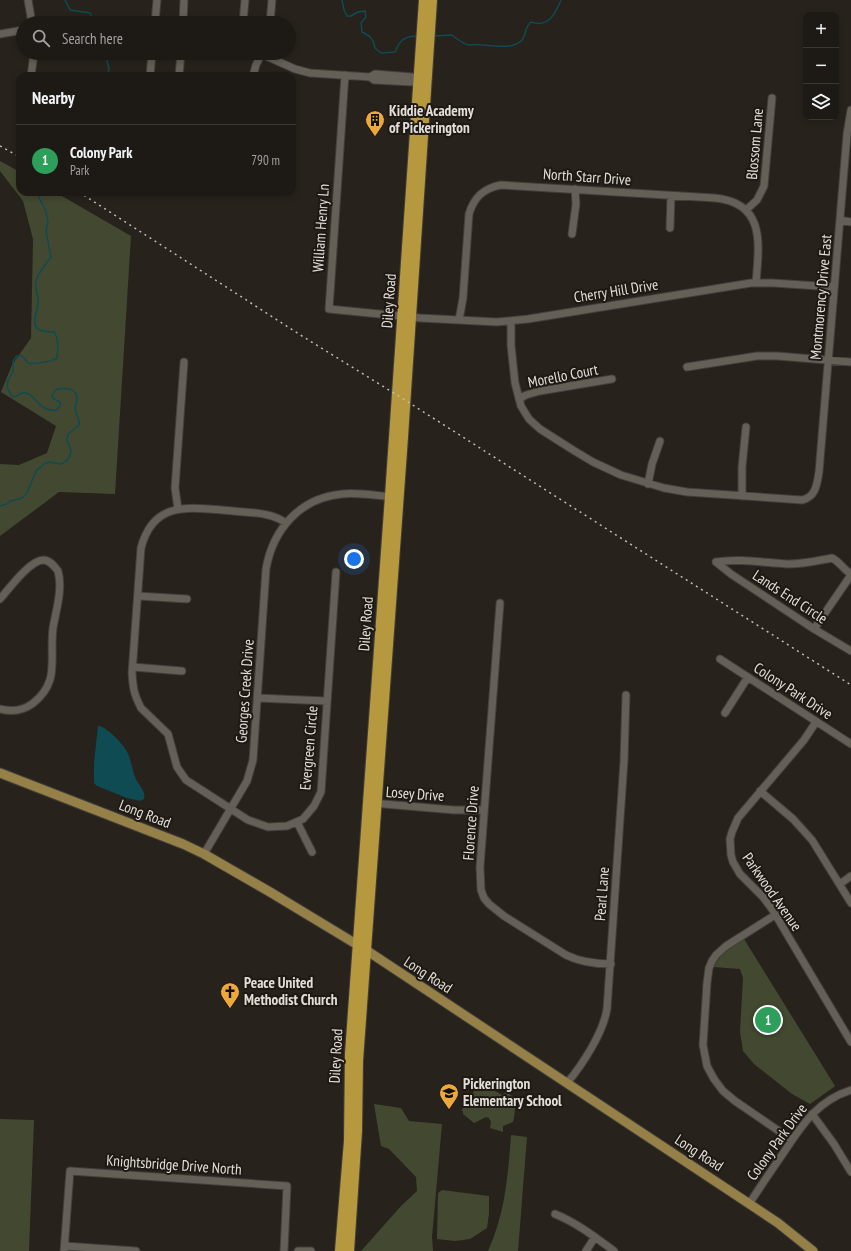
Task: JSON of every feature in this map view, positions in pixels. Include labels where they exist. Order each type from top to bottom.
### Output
[{"type":"highway","name":"Diley Road","points":[[424,0],[427,23]]},
{"type":"highway","name":"Diley Road","points":[[349,1251],[357,1131],[357,1072],[362,948],[407,316],[421,80],[427,23],[432,0]]},
{"type":"highway","name":"Diley Road","points":[[340,1251],[349,1141],[349,1073],[362,948]]},
{"type":"main road","name":"Long Road","points":[[0,773],[162,835],[204,854],[270,892],[362,948],[567,1083],[778,1223],[814,1251]]},
{"type":"street","points":[[28,0],[31,16]]},
{"type":"street","points":[[156,16],[157,0]]},
{"type":"street","points":[[183,16],[184,0]]},
{"type":"street","points":[[244,16],[245,0]]},
{"type":"street","points":[[271,16],[272,0]]},
{"type":"street","points":[[0,34],[16,31]]},
{"type":"street","points":[[32,72],[33,60]]},
{"type":"street","points":[[150,72],[151,60]]},
{"type":"street","points":[[179,72],[180,60]]},
{"type":"street","points":[[254,72],[258,60]]},
{"type":"street","points":[[276,60],[295,69],[310,73],[370,77],[374,80],[412,82],[421,80]]},
{"type":"street","name":"William Henry Ln","points":[[345,75],[329,309],[407,316]]},
{"type":"street","name":"Blossom Lane","points":[[746,210],[757,200],[764,186],[772,98]]},
{"type":"street","name":"Montmorency Drive East","points":[[742,496],[802,500],[807,499],[814,493],[819,472],[847,134],[851,110]]},
{"type":"street","name":"North Starr Drive","points":[[460,320],[469,214],[471,206],[478,196],[486,189],[501,185],[722,199],[736,203],[746,210]]},
{"type":"street","points":[[572,234],[576,204],[575,189]]},
{"type":"street","points":[[670,228],[671,196]]},
{"type":"street","points":[[746,210],[752,218],[757,235],[758,247],[756,283]]},
{"type":"street","points":[[840,220],[851,222]]},
{"type":"street","name":"Cherry Hill Drive","points":[[407,316],[498,322],[734,285],[756,283],[834,287]]},
{"type":"street","points":[[511,321],[511,345],[515,383],[519,399],[525,412],[540,429],[607,469],[628,478],[675,490],[742,496],[742,467],[746,427]]},
{"type":"street","points":[[688,367],[757,356],[777,356],[851,362]]},
{"type":"street","points":[[178,509],[175,488],[184,362]]},
{"type":"street","name":"Morello Court","points":[[519,399],[540,390],[612,379]]},
{"type":"street","points":[[648,484],[652,464],[660,441]]},
{"type":"street","points":[[286,523],[308,505],[324,498],[342,494],[394,497]]},
{"type":"street","name":"Evergreen Circle","points":[[286,523],[277,517],[263,514],[192,508],[170,511],[156,520],[145,535],[141,548],[132,668],[134,692],[138,703],[141,708],[168,734],[177,767],[186,780],[248,820],[268,827],[287,826],[303,819],[314,806],[321,792],[336,572]]},
{"type":"street","name":"Georges Creek Drive","points":[[204,854],[232,809],[247,780],[253,760],[267,564],[275,540],[286,523]]},
{"type":"street","name":"Lands End Circle","points":[[851,574],[832,558],[809,563],[788,564],[740,560],[716,562],[731,574],[851,652]]},
{"type":"street","points":[[0,599],[29,568],[36,563],[43,560],[49,562],[54,565],[58,571],[59,593],[53,630],[52,673],[46,691],[26,708],[17,711],[5,711],[0,709]]},
{"type":"street","points":[[814,629],[851,574]]},
{"type":"street","points":[[138,596],[187,599]]},
{"type":"street","name":"Florence Drive","points":[[500,603],[484,810],[480,883],[481,890],[484,898],[489,904],[504,916],[566,955],[588,963],[611,964]]},
{"type":"street","name":"Colony Park Drive","points":[[720,659],[851,744]]},
{"type":"street","points":[[132,668],[182,671]]},
{"type":"street","points":[[725,713],[748,678]]},
{"type":"street","name":"Pearl Lane","points":[[567,1083],[595,1042],[604,1024],[607,1009],[624,762],[626,695]]},
{"type":"street","points":[[257,698],[327,701]]},
{"type":"street","name":"Parkwood Avenue","points":[[816,722],[804,740],[760,791],[734,825],[730,839],[731,855],[740,874],[763,897],[775,915],[851,1042]]},
{"type":"street","points":[[760,791],[804,830],[821,852],[851,903]]},
{"type":"street","name":"Losey Drive","points":[[372,803],[454,810],[484,810]]},
{"type":"street","points":[[296,822],[312,852]]},
{"type":"street","points":[[840,884],[851,876]]},
{"type":"street","points":[[775,915],[726,946],[712,961],[706,983],[703,1045],[707,1066],[714,1079],[724,1091],[735,1101],[792,1140]]},
{"type":"street","name":"Colony Park Drive","points":[[749,1204],[792,1140],[812,1114],[832,1098],[851,1090]]},
{"type":"street","points":[[812,1114],[834,1144],[851,1172]]},
{"type":"street","name":"Knightsbridge Drive North","points":[[65,1248],[70,1171],[287,1186],[284,1251]]},
{"type":"street","points":[[555,1214],[569,1220],[614,1251]]},
{"type":"street","points":[[586,1251],[595,1237]]},
{"type":"street","points":[[65,1248],[136,1251]]},
{"type":"street","points":[[298,1251],[311,1251]]},
{"type":"green space","points":[[0,161],[16,170],[16,192],[0,171]]},
{"type":"green space","points":[[19,196],[62,196],[131,236],[115,494],[59,492],[0,536],[0,464],[19,465],[47,453],[56,426],[1,392],[12,365],[31,338],[33,239],[23,201]]},
{"type":"green space","points":[[744,939],[835,1086],[810,1104],[792,1094],[754,1064],[743,1051],[740,1032],[743,978],[740,969],[714,967],[719,958],[726,951]]},
{"type":"green space","points":[[480,1082],[502,1095],[506,1092],[514,1097],[513,1101],[515,1110],[513,1122],[503,1126],[503,1132],[490,1128],[491,1122],[489,1118],[486,1117],[474,1123],[463,1114],[463,1111],[461,1111]]},
{"type":"green space","points":[[374,1104],[401,1108],[409,1121],[442,1124],[432,1237],[433,1251],[361,1251],[401,1206],[417,1191],[416,1177],[389,1149],[381,1146]]},
{"type":"green space","points":[[0,1119],[34,1120],[29,1251],[0,1251]]},
{"type":"green space","points":[[511,1135],[527,1137],[518,1251],[488,1251],[494,1237],[505,1194]]},
{"type":"green space","points":[[442,1190],[489,1196],[487,1228],[470,1239],[455,1241],[437,1239],[438,1193]]},
{"type":"water","points":[[98,726],[109,732],[126,750],[133,772],[143,791],[144,799],[140,801],[127,798],[97,786],[94,783],[94,762]]},
{"type":"waterway","points":[[65,0],[70,10],[90,13],[92,16]]},
{"type":"waterway","points":[[342,0],[347,16],[365,11],[366,17],[361,23],[362,32],[371,38],[375,48],[381,53],[395,52],[403,40],[409,37],[418,36]]},
{"type":"waterway","points":[[433,36],[452,35],[468,45],[507,46],[517,44],[523,39],[529,24],[531,22],[542,23],[547,21],[554,15],[561,0]]},
{"type":"waterway","points":[[107,60],[108,72]]},
{"type":"waterway","points":[[0,506],[22,498],[27,493],[36,471],[44,464],[49,462],[61,464],[66,461],[70,456],[71,450],[67,440],[68,434],[79,425],[79,420],[75,409],[77,396],[73,391],[68,389],[57,389],[52,396],[60,402],[60,406],[57,410],[51,410],[45,408],[27,393],[22,393],[14,397],[11,395],[7,387],[13,371],[13,361],[17,356],[22,356],[28,363],[38,363],[57,358],[58,348],[56,335],[54,332],[37,329],[35,324],[38,306],[36,281],[40,272],[51,257],[46,231],[48,221],[45,209],[39,196]]},
{"type":"railway","points":[[0,146],[16,155]]},
{"type":"railway","points":[[85,196],[302,336],[851,685]]},
{"type":"place","name":"Kiddie Academy of Pickerington","points":[[375,137]]},
{"type":"place","name":"Peace United Methodist Church","points":[[230,1009]]},
{"type":"place","name":"Colony Park","points":[[768,1020]]},
{"type":"place","name":"Pickerington Elementary School","points":[[449,1110]]}]
